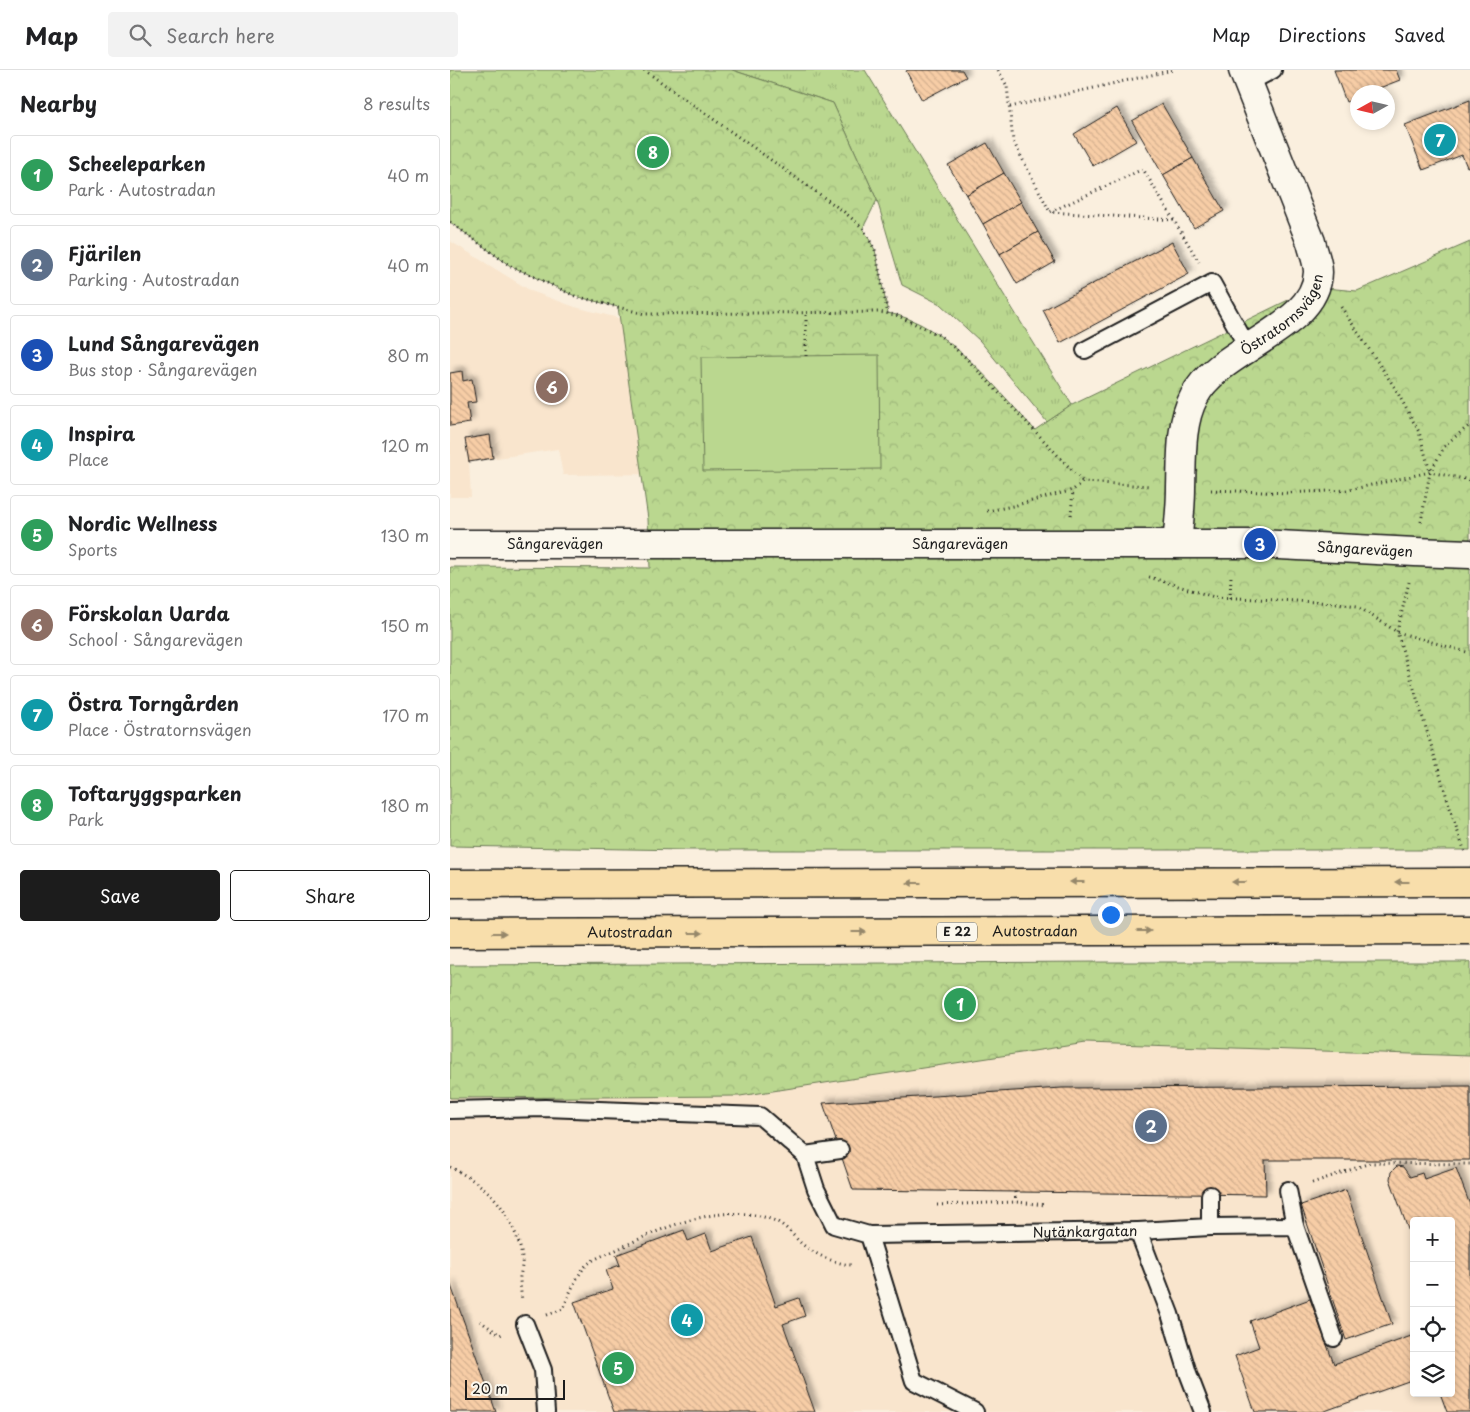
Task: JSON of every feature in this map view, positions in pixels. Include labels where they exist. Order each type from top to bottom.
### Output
[{"type":"highway","points":[[450,884],[1462,874]]},
{"type":"highway","name":"Autostradan","points":[[450,933],[1467,930]]},
{"type":"street","name":"Östratornsvägen","points":[[1178,544],[1182,454],[1186,424],[1193,398],[1208,376],[1291,319],[1301,310],[1315,287],[1318,271],[1311,242],[1246,76]]},
{"type":"street","name":"Sångarevägen","points":[[450,544],[1260,544],[1470,554]]},
{"type":"lane","points":[[1246,76],[1273,70]]},
{"type":"lane","points":[[1085,350],[1212,283],[1248,348]]},
{"type":"lane","points":[[450,1110],[545,1108],[760,1116],[804,1155],[840,1150]]},
{"type":"lane","name":"Nytänkargatan","points":[[804,1155],[816,1189],[834,1225],[869,1235],[1138,1231],[1170,1314],[1188,1373],[1203,1412]]},
{"type":"lane","points":[[1288,1190],[1294,1226],[1334,1338]]},
{"type":"lane","points":[[1210,1195],[1210,1227]]},
{"type":"lane","points":[[1138,1231],[1210,1227],[1294,1226]]},
{"type":"lane","points":[[869,1235],[914,1381],[974,1412]]},
{"type":"lane","points":[[525,1324],[543,1370],[546,1412]]},
{"type":"path","points":[[644,70],[843,211],[863,228],[875,250],[888,314]]},
{"type":"path","points":[[998,70],[1007,86],[1013,141],[1050,212]]},
{"type":"path","points":[[1010,106],[1173,70]]},
{"type":"path","points":[[1050,212],[1143,169],[1212,283]]},
{"type":"path","points":[[1050,212],[1174,220]]},
{"type":"path","points":[[450,222],[509,265],[575,296],[645,314],[878,312],[912,321],[939,335],[965,357],[1083,482],[1251,493],[1320,493],[1349,490],[1430,472],[1470,480]]},
{"type":"path","points":[[1318,271],[1395,388],[1418,432],[1430,472]]},
{"type":"path","points":[[806,313],[806,356]]},
{"type":"path","points":[[1462,874],[1454,821],[1397,632],[1430,472],[1446,444],[1470,425]]},
{"type":"path","points":[[1143,574],[1214,597],[1337,603],[1357,606],[1397,632],[1470,653]]},
{"type":"path","points":[[1230,598],[1231,577]]},
{"type":"path","points":[[1330,1178],[1370,1163],[1470,1164]]},
{"type":"path","points":[[450,1167],[464,1174],[488,1191],[499,1202],[511,1223],[519,1244],[522,1259],[520,1291],[525,1324],[563,1310],[574,1284],[588,1264],[659,1229],[705,1217],[743,1213],[774,1220],[787,1228],[803,1244],[822,1257],[848,1264],[878,1265]]},
{"type":"path","points":[[1015,1192],[1016,1202]]},
{"type":"path","points":[[937,1205],[1016,1202],[1037,1204]]},
{"type":"shaded area","points":[[450,241],[531,291],[575,307],[646,325],[665,474],[563,475],[558,449],[469,462],[471,497],[450,497]]},
{"type":"shaded area","points":[[1470,981],[1470,1412],[450,1412],[450,996]]},
{"type":"green space","points":[[450,70],[732,70],[833,103],[877,200],[863,228],[875,250],[888,313],[910,319],[950,344],[987,378],[1035,430],[1072,405],[1315,287],[1357,291],[1470,242],[1470,850],[687,850],[450,846],[450,567],[650,568],[648,519],[618,307],[575,296],[509,265],[450,222]]},
{"type":"green space","points":[[732,70],[865,70],[1072,405],[1047,422],[980,341],[940,304],[902,285],[877,200],[833,103]]},
{"type":"green space","points":[[879,355],[880,469],[703,471],[701,357]]},
{"type":"green space","points":[[1470,962],[1470,1056],[1086,1043],[740,1096],[450,1098],[450,965]]},
{"type":"building","points":[[962,70],[966,77],[922,100],[906,71]]},
{"type":"building","points":[[1334,70],[1396,70],[1400,80],[1387,85],[1350,85],[1350,100],[1346,102]]},
{"type":"building","points":[[1470,100],[1470,166],[1467,167],[1462,155],[1423,170],[1405,125]]},
{"type":"building","points":[[1162,104],[1193,158],[1163,175],[1132,121]]},
{"type":"building","points":[[1117,108],[1136,141],[1093,166],[1074,134]]},
{"type":"building","points":[[987,143],[1004,173],[966,195],[948,165]]},
{"type":"building","points":[[1193,158],[1224,211],[1194,228],[1163,175]]},
{"type":"building","points":[[1004,173],[1021,202],[983,224],[966,195]]},
{"type":"building","points":[[1021,202],[1038,232],[1000,254],[983,224]]},
{"type":"building","points":[[1038,232],[1055,262],[1017,284],[1000,254]]},
{"type":"building","points":[[1172,242],[1189,274],[1060,343],[1043,310]]},
{"type":"building","points":[[462,371],[463,381],[472,379],[476,402],[467,403],[470,423],[450,426],[450,373]]},
{"type":"building","points":[[490,435],[493,458],[469,462],[465,439]]},
{"type":"building","points":[[1470,1086],[1470,1160],[1265,1160],[1266,1195],[853,1190],[823,1103],[1062,1088]]},
{"type":"building","points":[[1397,1166],[1403,1167],[1410,1177],[1422,1173],[1424,1179],[1456,1168],[1470,1205],[1470,1412],[1447,1412],[1441,1397],[1455,1397],[1455,1217],[1410,1217],[1410,1235],[1390,1179],[1391,1172]]},
{"type":"building","points":[[1346,1190],[1392,1324],[1346,1340],[1301,1205]]},
{"type":"building","points":[[684,1230],[688,1241],[706,1234],[712,1251],[752,1237],[776,1306],[799,1298],[805,1316],[783,1324],[815,1412],[614,1412],[574,1302],[613,1289],[606,1270],[620,1265],[616,1255]]},
{"type":"building","points":[[450,1283],[468,1333],[496,1412],[450,1412]]},
{"type":"building","points":[[1310,1299],[1334,1364],[1410,1336],[1410,1380],[1322,1412],[1255,1412],[1235,1356],[1259,1347],[1250,1321]]},
{"type":"place","name":"Östra Torngården","points":[[1440,140]]},
{"type":"place","name":"Toftaryggsparken","points":[[653,152]]},
{"type":"place","name":"Förskolan Uarda","points":[[552,387]]},
{"type":"place","name":"Lund Sångarevägen","points":[[1260,544]]},
{"type":"place","name":"Scheeleparken","points":[[960,1004]]},
{"type":"place","name":"Fjärilen","points":[[1151,1126]]},
{"type":"place","name":"Inspira","points":[[687,1320]]},
{"type":"place","name":"Nordic Wellness","points":[[618,1368]]}]
